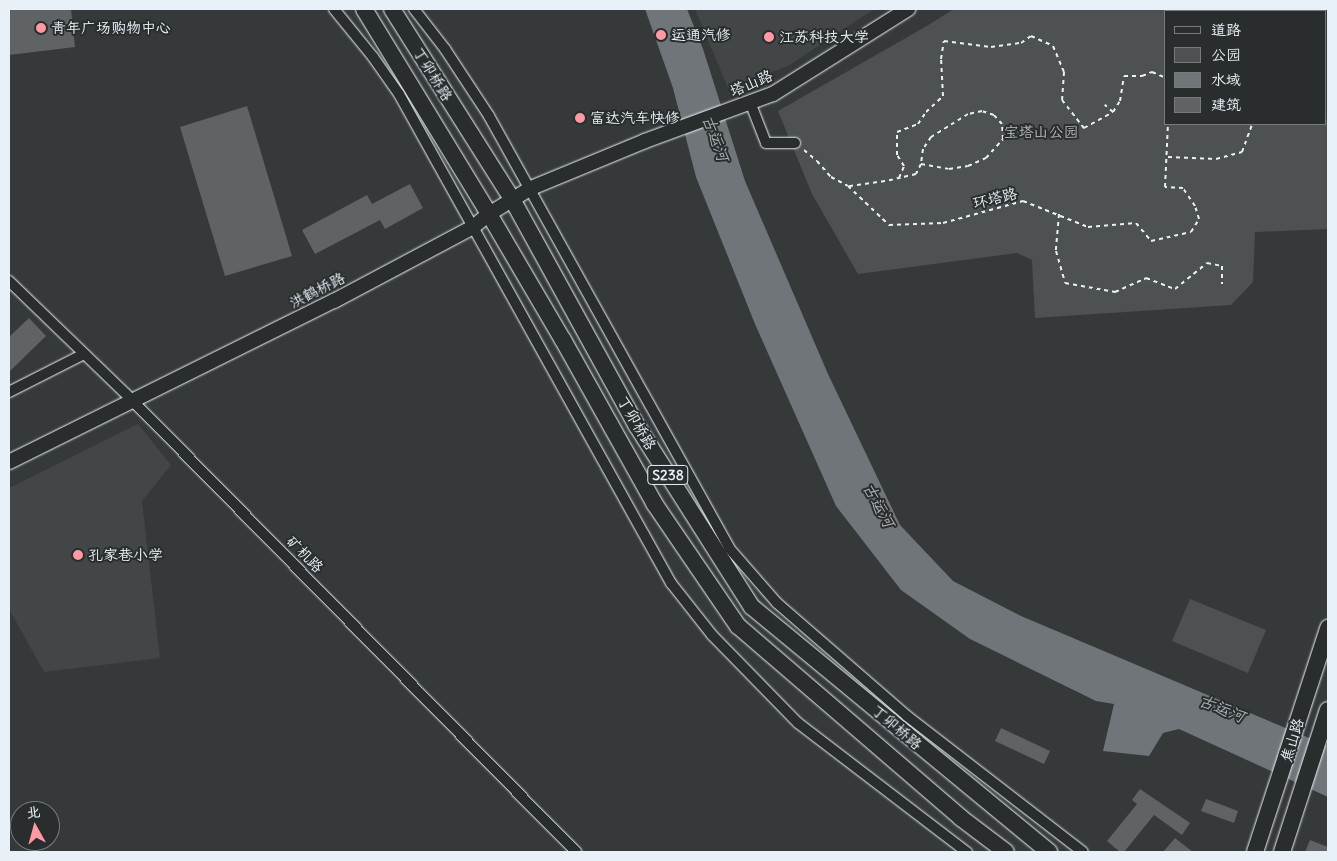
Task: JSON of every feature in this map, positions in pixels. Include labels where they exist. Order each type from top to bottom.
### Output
[{"type":"main road","name":"丁卯桥路","points":[[364,9],[490,214],[654,503],[738,626],[953,812],[1006,852]]},
{"type":"main road","name":"丁卯桥路","points":[[392,9],[512,199],[637,426],[752,607],[1049,852]]},
{"type":"main road","name":"焦山路","points":[[1255,852],[1328,628]]},
{"type":"main road","name":"焦山路","points":[[1282,852],[1328,710]]},
{"type":"street","points":[[334,9],[374,57],[399,94],[671,583],[712,635],[798,723],[967,852]]},
{"type":"street","points":[[414,9],[465,78],[531,188],[730,548],[777,604],[907,716],[1083,852]]},
{"type":"street","name":"塔山路","points":[[512,199],[531,188],[645,141],[773,94],[908,9]]},
{"type":"street","points":[[750,102],[766,144],[795,143]]},
{"type":"street","name":"洪鹤桥路","points":[[9,462],[131,399],[334,300],[473,227],[512,199]]},
{"type":"street","name":"矿机路","points":[[9,281],[131,399],[576,852]]},
{"type":"street","points":[[9,392],[84,354]]},
{"type":"path","points":[[899,178],[904,166],[897,155],[897,132],[918,124],[926,112],[943,96],[941,58],[944,41],[992,47],[1021,43],[1031,36],[1053,46],[1064,72],[1062,100],[1084,128],[1113,112],[1120,101],[1124,76],[1142,76],[1152,72],[1164,77]]},
{"type":"path","points":[[1105,105],[1113,112]]},
{"type":"path","points":[[848,186],[916,174],[921,164],[923,149],[931,137],[968,114],[982,111],[994,115],[1002,124],[1003,139],[986,158],[968,166],[948,169],[921,164]]},
{"type":"path","points":[[1168,125],[1166,146],[1168,157],[1216,159],[1242,152],[1252,125]]},
{"type":"path","name":"环塔路","points":[[795,143],[817,161],[831,177],[848,186],[889,225],[943,223],[1024,201],[1088,227],[1136,223],[1151,241],[1191,232],[1199,219],[1195,206],[1183,188],[1165,187],[1168,157]]},
{"type":"path","points":[[1059,214],[1056,251],[1065,283],[1115,292],[1146,278],[1175,289],[1207,263],[1222,266],[1222,284]]},
{"type":"shaded area","name":"江苏科技大学","points":[[695,9],[874,9],[788,66],[728,88]]},
{"type":"shaded area","name":"孔家巷小学","points":[[138,424],[171,465],[142,501],[160,658],[44,672],[9,609],[9,488]]},
{"type":"green space","name":"宝塔山公园","points":[[954,9],[1261,9],[1164,10],[1164,125],[1327,125],[1327,121],[1328,229],[1255,232],[1253,282],[1231,305],[1035,318],[1032,260],[1017,253],[858,274],[812,194],[778,111]]},
{"type":"green space","points":[[1190,599],[1266,630],[1248,673],[1172,641]]},
{"type":"water","name":"古运河","points":[[645,9],[687,9],[703,49],[745,181],[828,374],[900,525],[953,581],[1021,616],[1328,746],[1328,797],[1179,729],[1163,733],[1149,756],[1103,751],[1114,704],[1096,701],[970,639],[901,590],[836,506],[755,324],[696,177],[673,88]]},
{"type":"building","name":"青年广场购物中心","points":[[9,9],[71,9],[75,47],[9,55]]},
{"type":"building","points":[[247,106],[292,256],[225,276],[180,127]]},
{"type":"building","points":[[410,184],[423,208],[385,229],[380,220],[315,254],[302,230],[367,195],[372,204]]},
{"type":"building","points":[[29,318],[46,336],[9,372],[9,337]]},
{"type":"building","points":[[1001,728],[1050,751],[1044,764],[995,741]]},
{"type":"building","points":[[1140,789],[1190,823],[1182,835],[1154,815],[1124,852],[1120,852],[1107,841],[1137,804],[1132,800]]},
{"type":"building","points":[[1206,799],[1238,811],[1234,823],[1201,811]]},
{"type":"building","points":[[1175,838],[1193,852],[1163,852]]},
{"type":"building","points":[[1310,840],[1328,847],[1328,852],[1305,852]]},
{"type":"place","name":"青年广场购物中心","points":[[41,28]]},
{"type":"place","name":"运通汽修","points":[[661,35]]},
{"type":"place","name":"江苏科技大学","points":[[769,37]]},
{"type":"place","name":"富达汽车快修","points":[[580,118]]},
{"type":"place","name":"孔家巷小学","points":[[78,555]]}]
